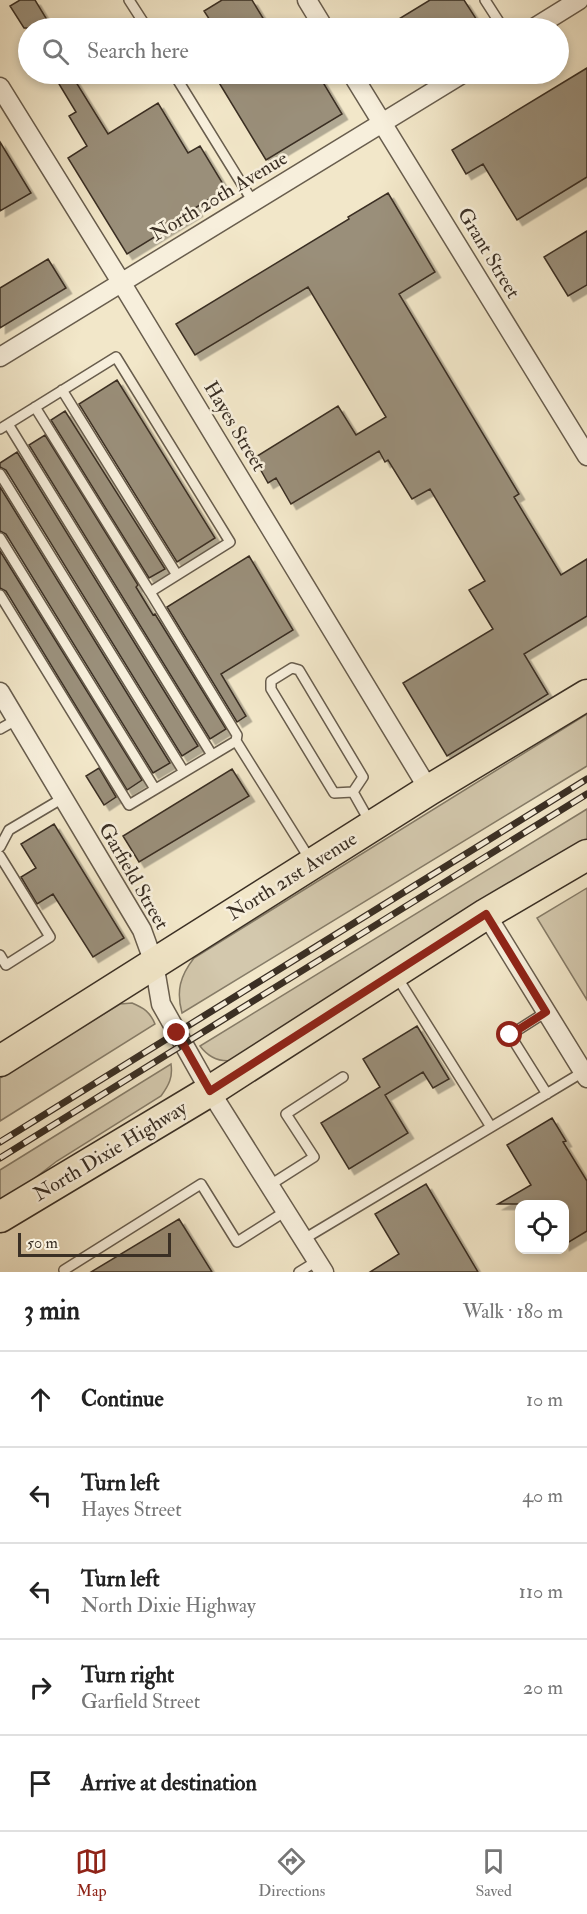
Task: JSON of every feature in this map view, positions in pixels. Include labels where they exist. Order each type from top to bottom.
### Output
[{"type":"main road","name":"North 21st Avenue","points":[[0,1061],[429,790],[587,695]]},
{"type":"main road","name":"North Dixie Highway","points":[[0,1217],[210,1091],[486,914],[587,855]]},
{"type":"street","points":[[307,0],[318,18]]},
{"type":"street","points":[[550,18],[579,0]]},
{"type":"street","name":"Grant Street","points":[[358,84],[587,456]]},
{"type":"street","name":"North 20th Avenue","points":[[0,357],[446,84]]},
{"type":"street","name":"Hayes Street","points":[[0,87],[429,790]]},
{"type":"street","name":"Garfield Street","points":[[0,692],[142,930],[154,963],[161,1004],[210,1091],[320,1266]]},
{"type":"street","points":[[486,914],[585,1075]]},
{"type":"lane","points":[[129,0],[141,18]]},
{"type":"lane","points":[[485,0],[497,18]]},
{"type":"lane","points":[[180,84],[253,202]]},
{"type":"lane","points":[[150,592],[230,542],[116,357],[4,427],[212,755]]},
{"type":"lane","points":[[62,390],[177,575]]},
{"type":"lane","points":[[35,407],[237,735],[236,741],[312,863]]},
{"type":"lane","points":[[0,474],[184,772]]},
{"type":"lane","points":[[0,538],[155,789]]},
{"type":"lane","points":[[0,595],[129,805],[236,741]]},
{"type":"lane","points":[[292,668],[299,670],[363,777],[353,792],[334,793],[271,689],[271,681],[292,668]]},
{"type":"lane","points":[[0,729],[16,720]]},
{"type":"lane","points":[[353,792],[372,826]]},
{"type":"lane","points":[[0,847],[9,830],[63,798]]},
{"type":"lane","points":[[0,856],[50,937],[6,965],[0,955]]},
{"type":"lane","points":[[394,972],[491,1127]]},
{"type":"lane","points":[[546,1012],[510,1035],[547,1094]]},
{"type":"lane","points":[[303,1239],[547,1094],[585,1075]]},
{"type":"lane","points":[[270,1185],[314,1157],[286,1114],[343,1077]]},
{"type":"lane","points":[[65,1272],[64,1270],[201,1184],[237,1242],[286,1211]]},
{"type":"lane","points":[[299,1272],[320,1266]]},
{"type":"shaded area","points":[[587,714],[587,766],[182,1013],[179,998],[180,984],[194,958]]},
{"type":"shaded area","points":[[587,809],[587,842],[235,1060],[215,1059],[200,1046]]},
{"type":"shaded area","points":[[587,888],[587,1000],[537,918]]},
{"type":"shaded area","points":[[132,1003],[146,1011],[155,1024],[0,1121],[0,1078],[120,1004]]},
{"type":"shaded area","points":[[171,1064],[170,1081],[161,1096],[57,1161],[0,1205],[0,1170]]},
{"type":"building","points":[[20,0],[35,0],[46,18],[18,19],[10,6]]},
{"type":"building","points":[[222,0],[252,0],[263,18],[209,18],[204,11]]},
{"type":"building","points":[[430,0],[464,0],[476,18],[400,18]]},
{"type":"building","points":[[587,68],[587,177],[517,220],[483,164],[466,174],[452,150],[561,84],[569,84],[569,79]]},
{"type":"building","points":[[59,84],[77,84],[108,134],[158,103],[188,153],[200,146],[226,189],[195,208],[197,211],[127,254],[68,158],[87,146],[69,116],[76,112]]},
{"type":"building","points":[[220,84],[324,84],[342,114],[266,160]]},
{"type":"building","points":[[0,142],[31,193],[0,211]]},
{"type":"building","points":[[388,193],[435,272],[399,294],[519,494],[514,497],[561,575],[587,559],[587,616],[524,654],[548,694],[447,756],[403,683],[493,629],[469,590],[485,581],[430,489],[412,499],[388,460],[385,462],[379,451],[291,504],[276,478],[268,483],[254,458],[338,406],[356,435],[386,417],[308,287],[195,355],[176,324]]},
{"type":"building","points":[[587,231],[587,285],[568,296],[544,257]]},
{"type":"building","points":[[48,259],[66,288],[0,328],[0,288]]},
{"type":"building","points":[[117,380],[215,538],[177,562],[79,404]]},
{"type":"building","points":[[65,411],[165,569],[149,578],[51,420]]},
{"type":"building","points":[[45,435],[138,585],[136,587],[153,615],[155,614],[226,729],[210,739],[29,445]]},
{"type":"building","points":[[17,452],[198,746],[182,756],[6,470],[0,467],[0,463]]},
{"type":"building","points":[[0,487],[170,763],[153,773],[6,534],[0,531]]},
{"type":"building","points":[[0,551],[142,780],[127,790],[6,591],[0,588]]},
{"type":"building","points":[[249,556],[293,630],[221,674],[246,716],[237,722],[167,607]]},
{"type":"building","points":[[99,768],[116,797],[104,805],[86,776]]},
{"type":"building","points":[[232,769],[249,796],[139,862],[123,836]]},
{"type":"building","points":[[54,824],[124,938],[93,957],[53,894],[37,904],[21,877],[36,868],[21,844]]},
{"type":"building","points":[[417,1026],[449,1079],[433,1088],[423,1072],[385,1095],[408,1133],[349,1169],[321,1123],[380,1087],[363,1059]]},
{"type":"building","points":[[552,1118],[566,1141],[563,1142],[587,1181],[587,1231],[569,1242],[569,1200],[515,1200],[515,1204],[498,1204],[531,1185],[507,1145]]},
{"type":"building","points":[[426,1184],[478,1272],[370,1272],[399,1254],[375,1214]]},
{"type":"building","points":[[179,1219],[212,1272],[91,1272]]},
{"type":"railway","points":[[0,1142],[587,779]]},
{"type":"railway","points":[[0,1158],[587,794]]},
{"type":"route","points":[[177,1033],[210,1091],[486,914],[546,1012],[510,1035]]}]
